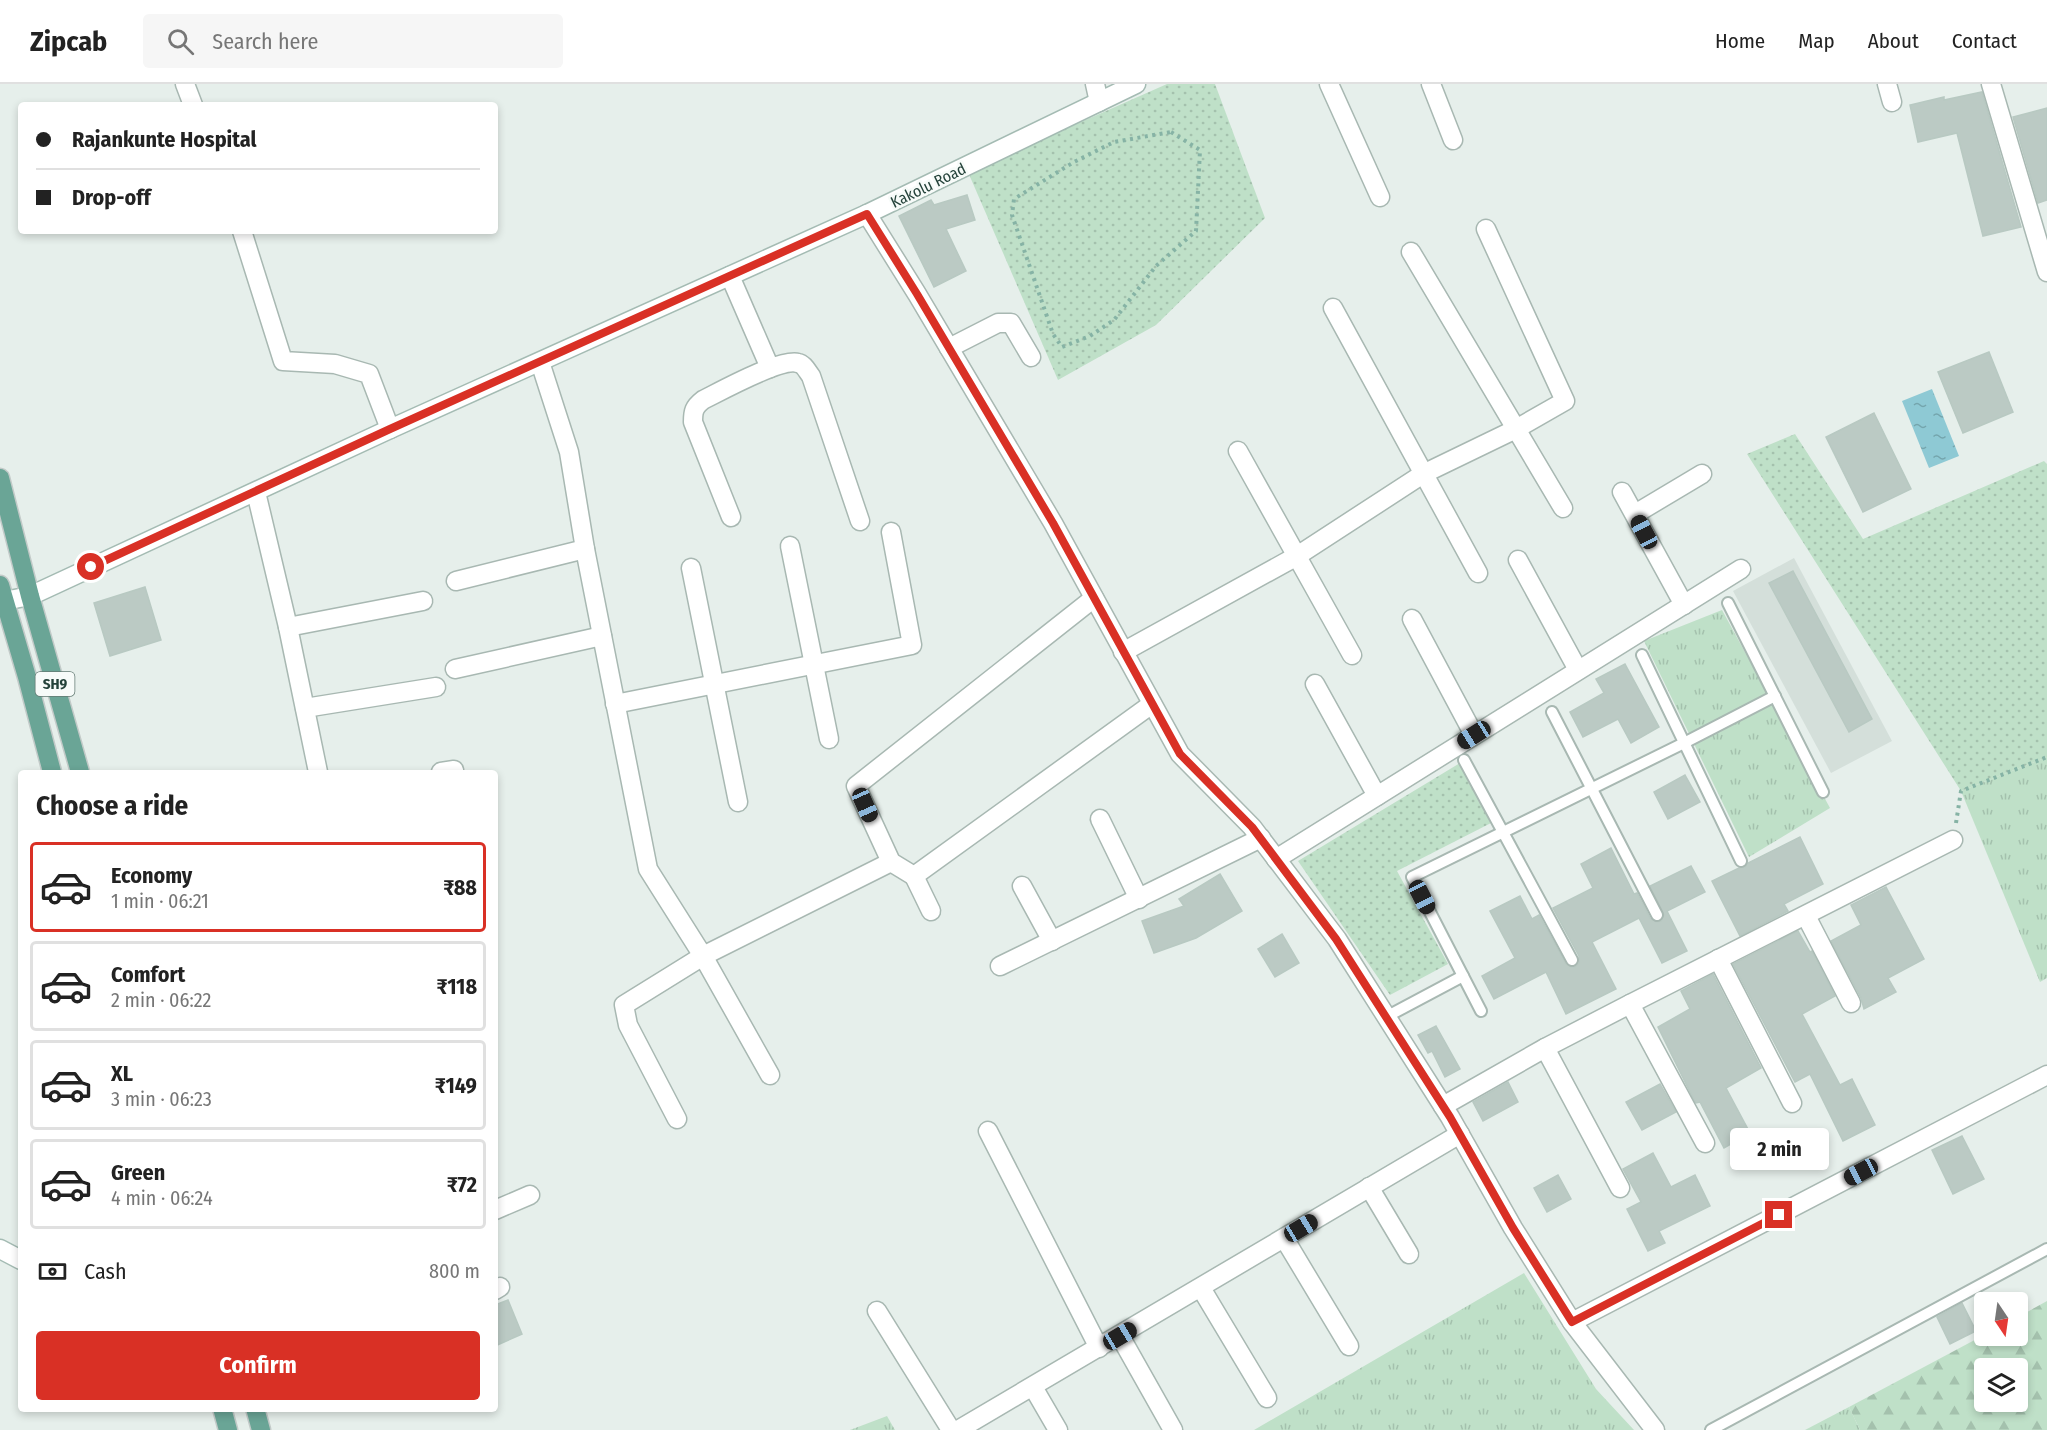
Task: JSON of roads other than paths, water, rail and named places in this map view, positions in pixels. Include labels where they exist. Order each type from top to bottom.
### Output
[{"type":"main road","name":"SH9","points":[[0,478],[30,596],[79,770]]},
{"type":"main road","name":"SH9","points":[[2,593],[51,770]]},
{"type":"main road","points":[[223,1412],[228,1430]]},
{"type":"main road","points":[[256,1412],[261,1430]]},
{"type":"street","points":[[185,84],[192,102]]},
{"type":"street","points":[[1095,84],[1099,102]]},
{"type":"street","name":"Kakolu Road","points":[[2,593],[30,596],[390,429],[867,214],[1136,84]]},
{"type":"street","points":[[1329,84],[1380,197]]},
{"type":"street","points":[[1431,84],[1453,140]]},
{"type":"street","points":[[1887,84],[1892,102]]},
{"type":"street","points":[[1991,84],[2041,229],[2047,272]]},
{"type":"street","points":[[867,214],[1053,523],[1180,754],[1252,827],[1336,939],[1443,1106],[1513,1228],[1572,1322],[1655,1430]]},
{"type":"street","points":[[1123,652],[1297,556],[1423,474],[1516,429],[1565,401],[1486,229]]},
{"type":"street","points":[[243,234],[284,362],[334,364],[369,374],[390,429]]},
{"type":"street","points":[[1411,252],[1563,508]]},
{"type":"street","points":[[730,276],[770,368]]},
{"type":"street","points":[[1333,308],[1478,573]]},
{"type":"street","points":[[949,348],[998,323],[1011,324],[1031,357]]},
{"type":"street","points":[[540,362],[569,452],[585,549],[648,869],[703,956],[770,1075]]},
{"type":"street","points":[[731,517],[693,422],[693,412],[696,406],[704,400],[770,368],[788,363],[799,363],[806,368],[810,376],[860,521]]},
{"type":"street","points":[[1238,451],[1352,655]]},
{"type":"street","points":[[1635,514],[1702,474]]},
{"type":"street","points":[[256,492],[288,627],[318,770]]},
{"type":"street","points":[[1622,492],[1684,605]]},
{"type":"street","points":[[615,704],[912,645],[891,532]]},
{"type":"street","points":[[790,546],[829,739]]},
{"type":"street","points":[[456,581],[585,549]]},
{"type":"street","points":[[1518,560],[1578,670]]},
{"type":"street","points":[[691,568],[738,802]]},
{"type":"street","points":[[1276,859],[1741,568]]},
{"type":"street","points":[[931,910],[914,876],[891,862],[856,786],[1094,598]]},
{"type":"street","points":[[288,627],[423,601]]},
{"type":"street","points":[[1412,619],[1474,735]]},
{"type":"street","points":[[455,669],[602,636]]},
{"type":"street","points":[[1315,684],[1377,796]]},
{"type":"street","points":[[305,708],[436,687]]},
{"type":"street","points":[[914,876],[1152,704]]},
{"type":"street","points":[[1100,819],[1138,898]]},
{"type":"street","points":[[1000,966],[1261,838]]},
{"type":"street","points":[[1443,1106],[1545,1048],[1953,840]]},
{"type":"street","points":[[677,1119],[628,1025],[624,1005],[703,956],[891,862]]},
{"type":"street","points":[[1022,886],[1052,941]]},
{"type":"street","points":[[1806,916],[1851,1003]]},
{"type":"street","points":[[1718,959],[1792,1103]]},
{"type":"street","points":[[1630,1004],[1706,1143]]},
{"type":"street","points":[[1545,1048],[1620,1188]]},
{"type":"street","points":[[1572,1322],[2047,1075]]},
{"type":"street","points":[[988,1131],[1100,1348]]},
{"type":"street","points":[[958,1430],[1460,1134]]},
{"type":"street","points":[[1369,1187],[1409,1254]]},
{"type":"street","points":[[498,1209],[530,1196]]},
{"type":"street","points":[[1284,1238],[1349,1346]]},
{"type":"street","points":[[0,1242],[18,1249]]},
{"type":"street","points":[[0,1249],[18,1258]]},
{"type":"street","points":[[1201,1288],[1267,1398]]},
{"type":"street","points":[[877,1311],[951,1430]]},
{"type":"street","points":[[1120,1336],[1173,1430]]},
{"type":"street","points":[[1033,1387],[1058,1430]]},
{"type":"lane","points":[[1728,603],[1823,792]]},
{"type":"lane","points":[[1642,655],[1741,861]]},
{"type":"lane","points":[[1481,1011],[1412,877],[1775,696]]},
{"type":"lane","points":[[1552,712],[1657,915]]},
{"type":"lane","points":[[1464,760],[1572,960]]},
{"type":"lane","points":[[1386,1017],[1462,976]]},
{"type":"lane","points":[[1711,1430],[2047,1249]]},
{"type":"water","points":[[1932,389],[1959,456],[1929,468],[1902,401]]}]
